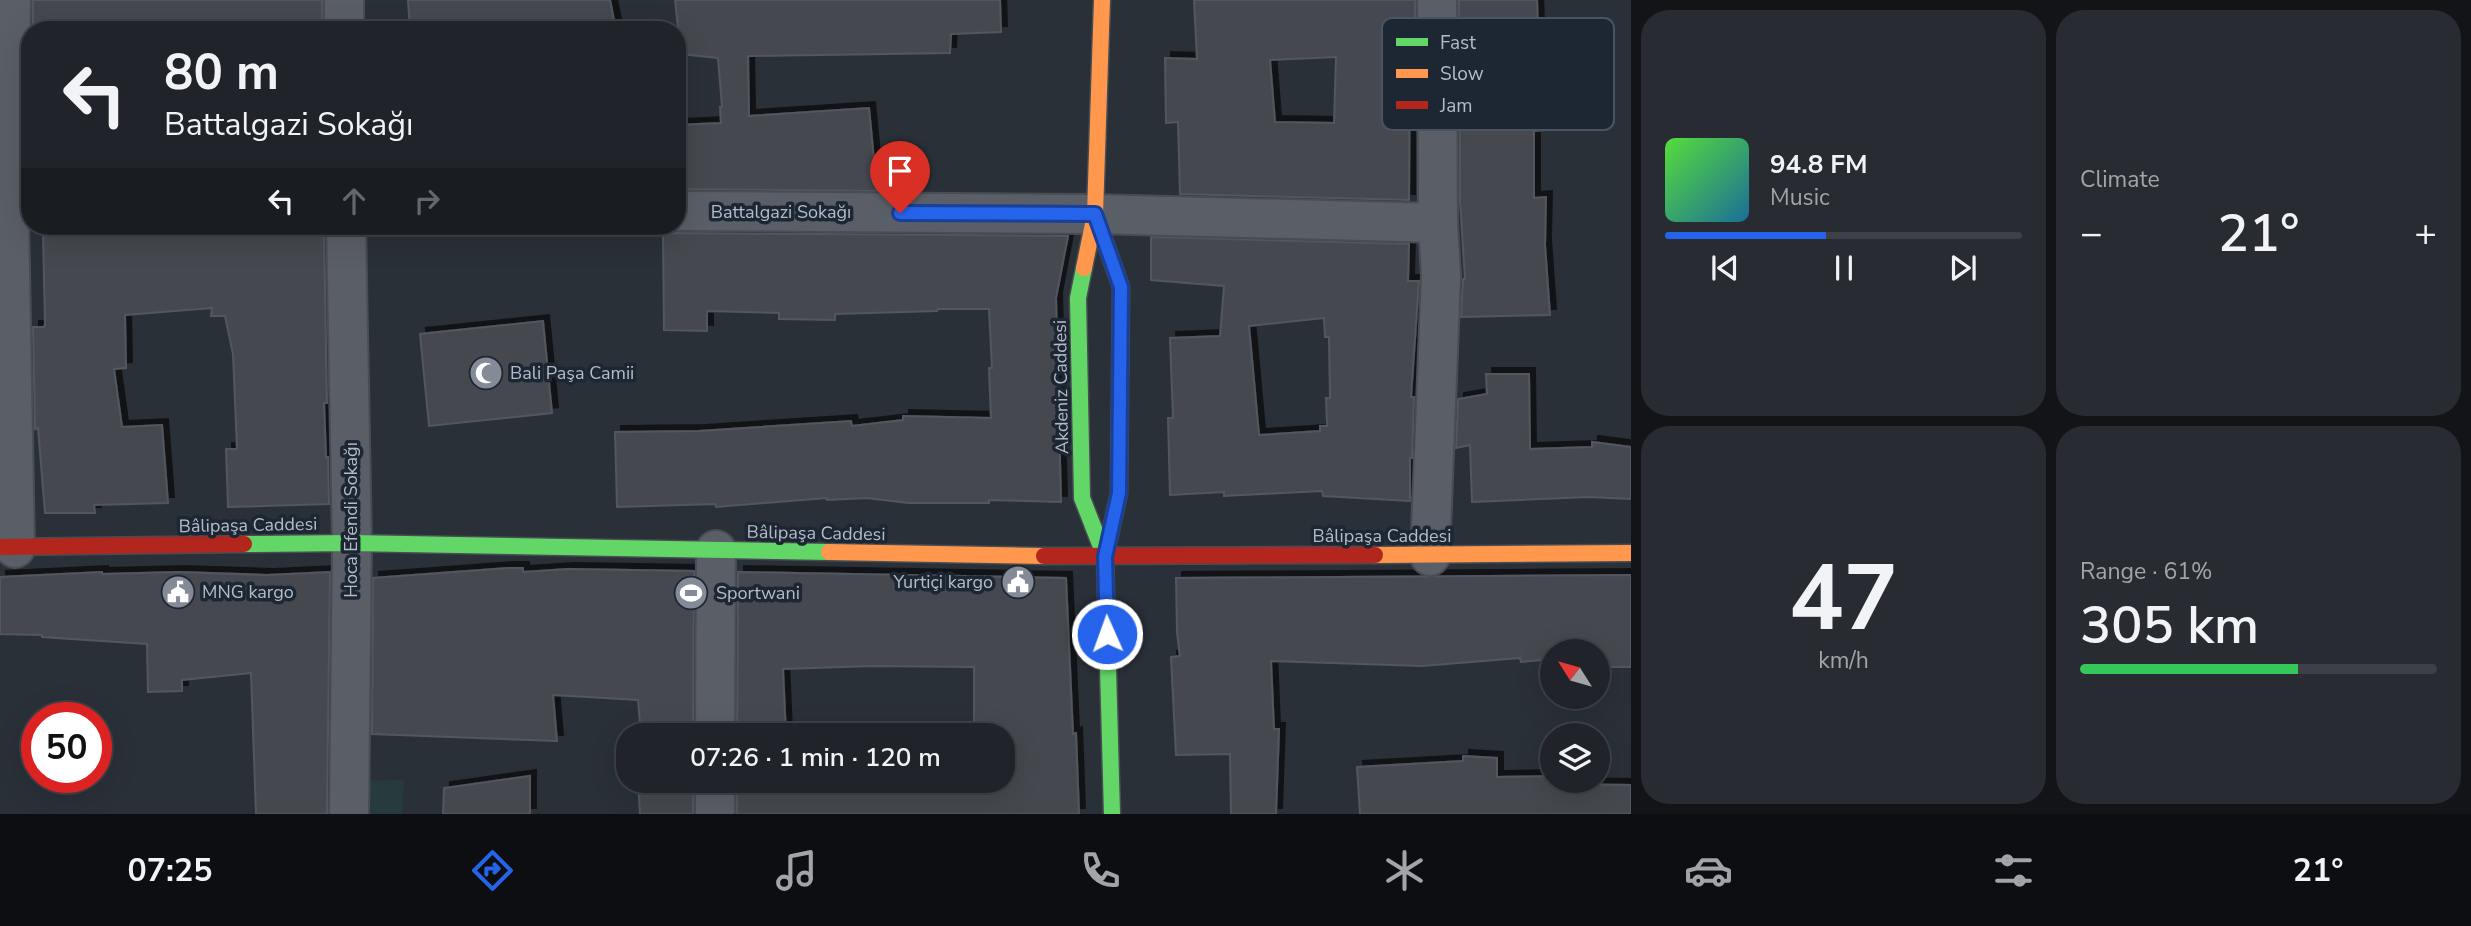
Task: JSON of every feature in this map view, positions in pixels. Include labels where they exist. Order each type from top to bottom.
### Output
[{"type":"street","points":[[8,547],[13,214],[11,0]]},
{"type":"street","points":[[344,0],[344,21]]},
{"type":"street","name":"Akdeniz Caddesi","points":[[1102,0],[1095,214],[1078,298],[1082,498],[1105,557]]},
{"type":"street","points":[[1437,0],[1437,18]]},
{"type":"street","points":[[1430,555],[1441,275],[1438,130]]},
{"type":"street","name":"Battalgazi Sokağı","points":[[686,211],[1095,214],[1438,223]]},
{"type":"street","name":"Akdeniz Caddesi","points":[[1095,214],[1121,287],[1119,493],[1105,557],[1112,814]]},
{"type":"street","name":"Hoca Efendi Sokağı","points":[[346,235],[352,543],[349,814]]},
{"type":"street","name":"Bâlipaşa Caddesi","points":[[8,547],[352,543],[1105,557],[1631,553]]},
{"type":"street","points":[[715,723],[716,551]]},
{"type":"street","points":[[715,793],[715,814]]},
{"type":"green space","points":[[404,780],[402,814],[355,814],[354,781]]},
{"type":"building","points":[[33,0],[322,0],[322,21],[33,21]]},
{"type":"building","points":[[408,0],[610,0],[614,21],[409,21]]},
{"type":"building","points":[[675,0],[1000,0],[1001,32],[951,34],[950,53],[748,56],[749,116],[869,108],[877,191],[686,189],[686,125],[721,123],[722,107],[718,58],[686,55],[686,21],[677,21]]},
{"type":"building","points":[[1194,0],[1415,0],[1415,18],[1382,18],[1382,130],[1409,130],[1409,200],[1180,194],[1178,122],[1166,123],[1165,58],[1197,59]],"holes":[[[1336,57],[1334,123],[1275,122],[1270,60]]]},
{"type":"building","points":[[1459,0],[1537,0],[1538,18],[1459,18]]},
{"type":"building","points":[[1460,130],[1544,130],[1534,131],[1534,198],[1546,197],[1545,245],[1550,315],[1461,317],[1465,279],[1460,201]]},
{"type":"building","points":[[43,235],[324,235],[327,403],[324,403],[329,504],[228,507],[226,449],[237,449],[233,354],[225,316],[211,316],[212,308],[125,315],[126,368],[114,369],[122,427],[162,425],[168,503],[94,505],[95,513],[45,513],[38,428],[35,429],[33,327],[44,327]]},
{"type":"building","points":[[663,235],[1068,236],[1056,298],[1061,502],[989,500],[989,503],[908,503],[867,498],[827,498],[716,507],[715,504],[617,507],[615,432],[699,431],[851,421],[852,426],[903,420],[903,416],[991,418],[989,309],[835,314],[835,320],[779,319],[779,313],[707,311],[707,331],[664,330]]},
{"type":"building","points":[[1151,237],[1409,244],[1408,281],[1419,281],[1411,397],[1414,397],[1410,501],[1323,496],[1322,491],[1224,496],[1224,492],[1170,495],[1168,418],[1173,418],[1170,338],[1220,336],[1224,286],[1151,280]],"holes":[[[1324,318],[1325,337],[1329,337],[1330,398],[1326,398],[1327,426],[1320,426],[1320,431],[1259,435],[1249,326]]]},
{"type":"building","name":"Bali Paşa Camii","points":[[543,321],[552,413],[429,426],[420,334]]},
{"type":"building","points":[[1486,374],[1529,374],[1530,449],[1592,447],[1592,442],[1631,447],[1631,499],[1589,497],[1472,502],[1470,445],[1456,448],[1458,399],[1487,394]]},
{"type":"building","points":[[508,568],[523,568],[523,572],[568,569],[694,571],[693,723],[640,723],[638,700],[553,695],[557,741],[372,734],[373,578]]},
{"type":"building","points":[[102,572],[267,575],[330,572],[327,814],[256,814],[251,673],[182,680],[182,691],[148,692],[147,644],[0,634],[0,577]]},
{"type":"building","points":[[738,572],[1066,578],[1079,814],[737,814],[737,793],[1015,793],[1015,723],[974,723],[974,667],[783,669],[785,723],[737,723]]},
{"type":"building","points":[[1631,575],[1631,667],[1610,667],[1610,639],[1540,639],[1540,660],[1521,662],[1520,658],[1422,666],[1271,661],[1274,729],[1279,729],[1276,814],[1231,814],[1230,754],[1176,755],[1171,657],[1180,656],[1176,578]]},
{"type":"building","points":[[1463,756],[1497,758],[1497,777],[1540,776],[1540,793],[1610,793],[1610,785],[1631,785],[1631,814],[1360,814],[1357,767],[1463,761]]},
{"type":"building","points":[[530,776],[530,814],[443,814],[444,788]]},
{"type":"building","points":[[639,793],[693,793],[693,814],[640,814]]},
{"type":"traffic: fast","points":[[1095,214],[1121,287],[1119,493],[1105,557],[1112,814]]},
{"type":"traffic: fast","points":[[1084,268],[1078,298],[1082,498],[1105,557]]},
{"type":"traffic: fast","points":[[244,544],[352,543],[829,552]]},
{"type":"traffic: slow","points":[[1084,268],[1095,214],[1102,0]]},
{"type":"traffic: slow","points":[[829,552],[1044,556]]},
{"type":"traffic: slow","points":[[1375,555],[1631,553]]},
{"type":"traffic: jam","points":[[0,547],[244,544]]},
{"type":"traffic: jam","points":[[1044,556],[1375,555]]},
{"type":"place","name":"Bali Paşa Camii","points":[[486,373]]},
{"type":"place","name":"Yurtiçi kargo","points":[[1018,582]]},
{"type":"place","name":"MNG kargo","points":[[178,592]]},
{"type":"place","name":"Sportwani","points":[[691,593]]},
{"type":"route","points":[[900,213],[1095,214],[1121,287],[1119,493],[1105,557],[1107,634]]}]
